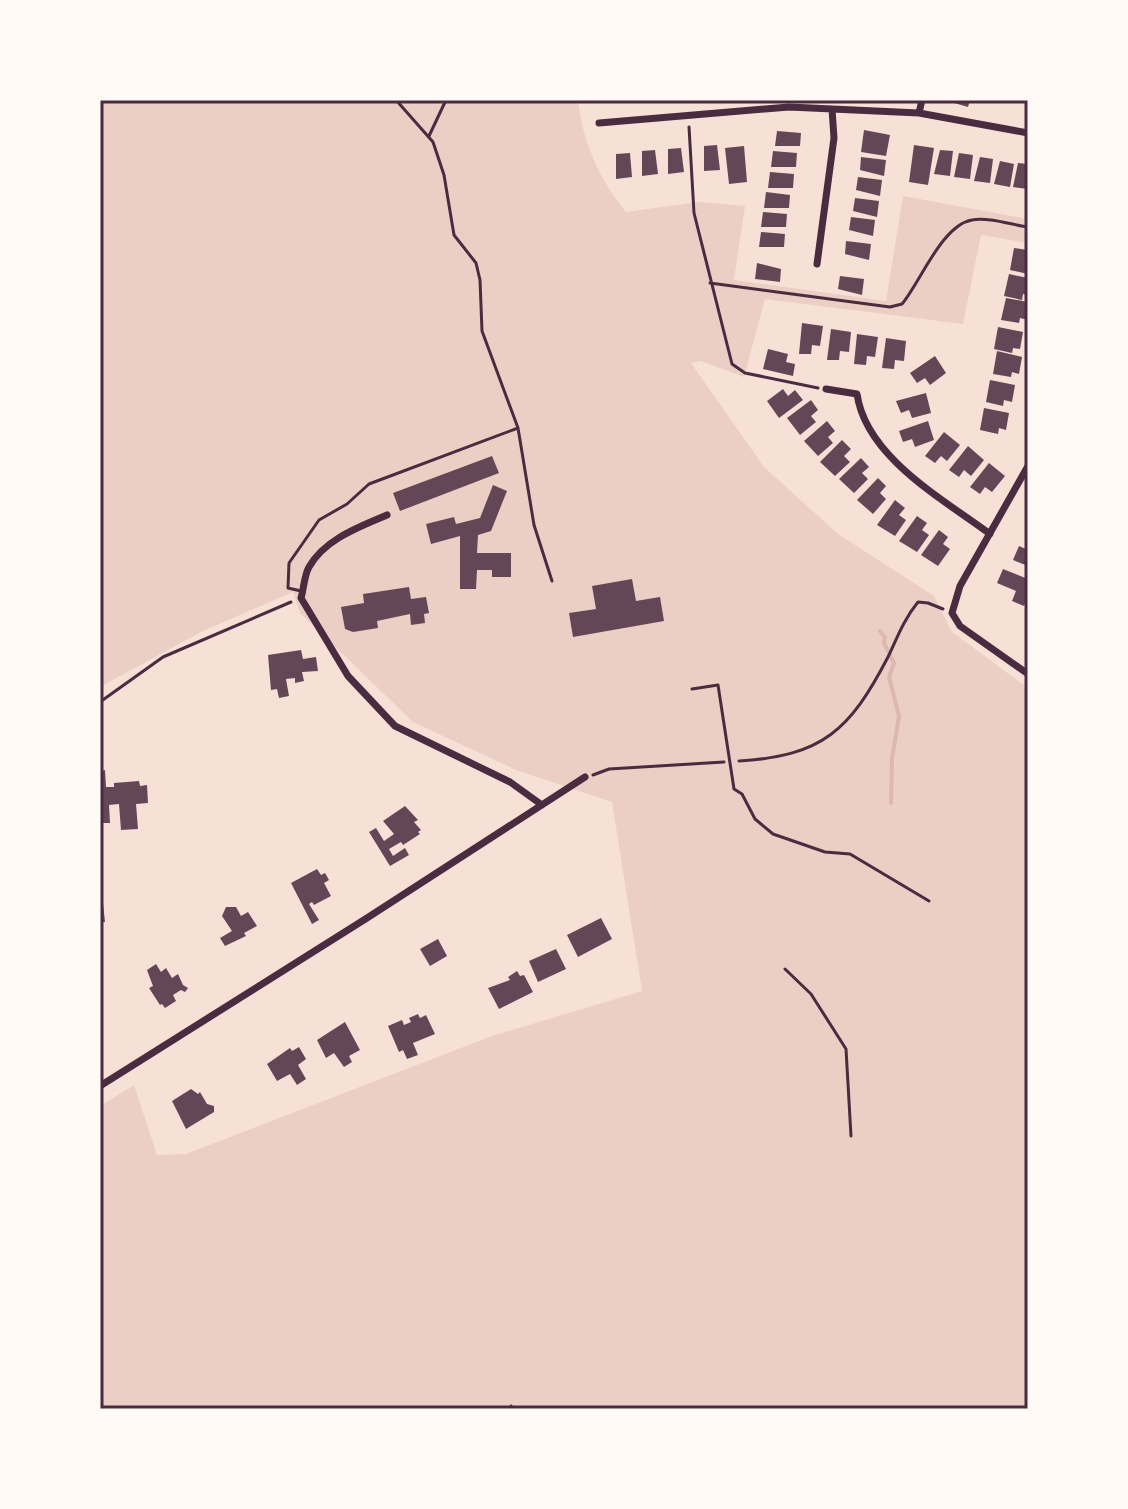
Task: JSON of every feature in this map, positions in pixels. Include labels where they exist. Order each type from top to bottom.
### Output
[{"type":"street","points":[[919,113],[922,100]]},
{"type":"street","points":[[599,123],[789,107],[919,113],[1028,133]]},
{"type":"street","points":[[817,264],[834,138],[832,109]]},
{"type":"street","points":[[826,389],[857,394],[859,411],[891,461],[990,534]]},
{"type":"street","points":[[1028,466],[960,586],[952,613],[960,626],[1028,674]]},
{"type":"street","points":[[387,515],[348,532],[320,552],[308,569],[302,594],[348,676],[395,726],[510,782],[542,805]]},
{"type":"street","points":[[100,1086],[585,777]]},
{"type":"lane","points":[[396,100],[433,142],[444,175],[454,235],[476,263],[480,280],[482,331],[518,428],[534,525],[552,581]]},
{"type":"lane","points":[[429,137],[446,100]]},
{"type":"lane","points":[[302,594],[288,588],[289,563],[319,520],[347,504],[369,484],[518,428]]},
{"type":"lane","points":[[692,689],[718,685],[734,789],[742,794],[760,825],[773,834],[825,852],[850,854],[929,901]]},
{"type":"lane","points":[[785,969],[811,994],[846,1049],[851,1136]]},
{"type":"path","points":[[688,114],[694,213],[732,364],[745,373],[826,389]]},
{"type":"path","points":[[710,283],[890,307],[902,304],[942,241],[958,225],[974,219],[1028,227]]},
{"type":"path","points":[[100,702],[163,657],[302,594]]},
{"type":"path","points":[[585,777],[609,769],[771,759],[800,752],[828,739],[851,718],[887,659],[907,615],[918,602],[952,613]]},
{"type":"shaded area","points":[[100,100],[578,100],[594,160],[626,212],[698,202],[745,206],[734,280],[886,301],[903,196],[1028,219],[1028,243],[981,235],[963,324],[765,299],[744,377],[701,361],[691,363],[764,467],[838,534],[934,596],[952,632],[1028,688],[1028,1409],[100,1409],[100,1106],[134,1085],[157,1155],[186,1154],[492,1036],[642,991],[612,802],[516,770],[413,722],[300,613],[293,592],[201,632],[100,687]]},
{"type":"building","points":[[944,100],[970,100],[968,107]]},
{"type":"building","points":[[864,130],[890,135],[886,156],[861,152]]},
{"type":"building","points":[[777,131],[801,133],[800,146],[775,146]]},
{"type":"building","points":[[717,145],[720,170],[704,171],[704,146]]},
{"type":"building","points":[[914,145],[934,148],[928,185],[909,182]]},
{"type":"building","points":[[744,146],[747,182],[729,184],[725,148]]},
{"type":"building","points":[[681,148],[684,172],[668,174],[668,149]]},
{"type":"building","points":[[655,150],[658,174],[642,176],[642,151]]},
{"type":"building","points":[[940,150],[953,151],[950,176],[934,174]]},
{"type":"building","points":[[773,151],[797,153],[796,167],[771,167]]},
{"type":"building","points":[[630,153],[632,177],[616,179],[616,154]]},
{"type":"building","points":[[959,153],[973,155],[970,179],[954,177]]},
{"type":"building","points":[[861,157],[886,160],[884,176],[860,170]]},
{"type":"building","points":[[980,157],[993,159],[990,183],[974,181]]},
{"type":"building","points":[[1000,161],[1014,164],[1010,187],[994,184]]},
{"type":"building","points":[[1018,163],[1028,164],[1028,189],[1013,187]]},
{"type":"building","points":[[770,172],[794,174],[793,188],[768,188]]},
{"type":"building","points":[[858,177],[882,180],[880,196],[856,190]]},
{"type":"building","points":[[766,192],[790,195],[789,208],[764,208]]},
{"type":"building","points":[[855,198],[879,201],[877,217],[853,211]]},
{"type":"building","points":[[763,212],[787,214],[786,227],[761,227]]},
{"type":"building","points":[[851,217],[875,220],[873,236],[849,230]]},
{"type":"building","points":[[761,232],[785,234],[784,247],[759,247]]},
{"type":"building","points":[[846,241],[871,244],[869,260],[845,254]]},
{"type":"building","points":[[1014,248],[1028,250],[1028,274],[1010,270]]},
{"type":"building","points":[[757,263],[781,269],[780,282],[755,279]]},
{"type":"building","points":[[1009,274],[1028,278],[1028,295],[1023,294],[1022,300],[1004,296]]},
{"type":"building","points":[[840,276],[864,279],[862,295],[838,289]]},
{"type":"building","points":[[1006,298],[1028,302],[1028,320],[1020,318],[1019,323],[1001,320]]},
{"type":"building","points":[[802,323],[823,326],[820,346],[812,345],[811,354],[799,354]]},
{"type":"building","points":[[998,327],[1023,332],[1020,349],[1013,348],[1012,353],[994,349]]},
{"type":"building","points":[[831,329],[851,332],[849,352],[840,351],[839,360],[827,360]]},
{"type":"building","points":[[857,334],[878,337],[875,357],[867,356],[866,365],[854,364]]},
{"type":"building","points":[[886,338],[906,341],[904,361],[895,360],[894,369],[882,368]]},
{"type":"building","points":[[768,349],[788,354],[786,362],[795,364],[793,376],[763,369]]},
{"type":"building","points":[[997,351],[1022,357],[1019,374],[1012,372],[1011,377],[993,374]]},
{"type":"building","points":[[935,356],[946,373],[930,385],[925,378],[917,383],[910,373]]},
{"type":"building","points":[[990,380],[1015,385],[1012,402],[1004,400],[1003,406],[986,402]]},
{"type":"building","points":[[783,389],[788,396],[795,390],[803,400],[779,418],[767,401]]},
{"type":"building","points":[[926,393],[931,413],[912,418],[909,410],[901,413],[896,401]]},
{"type":"building","points":[[811,400],[818,410],[811,416],[816,422],[800,435],[787,418]]},
{"type":"building","points":[[984,408],[1009,413],[1006,430],[999,428],[998,434],[980,430]]},
{"type":"building","points":[[827,421],[835,431],[828,437],[833,443],[818,456],[804,441]]},
{"type":"building","points":[[928,421],[934,440],[915,447],[912,439],[903,442],[899,431]]},
{"type":"building","points":[[944,432],[960,445],[947,461],[941,456],[935,463],[925,456]]},
{"type":"building","points":[[842,440],[851,449],[844,456],[850,462],[835,476],[820,462]]},
{"type":"building","points":[[968,446],[984,460],[971,476],[964,470],[959,477],[949,470]]},
{"type":"building","points":[[492,456],[499,473],[400,511],[393,493]]},
{"type":"building","points":[[861,458],[869,467],[862,473],[868,479],[854,493],[839,479]]},
{"type":"building","points":[[989,463],[1005,476],[992,492],[985,487],[980,494],[970,487]]},
{"type":"building","points":[[878,478],[886,486],[880,493],[886,499],[873,514],[857,500]]},
{"type":"building","points":[[493,485],[507,491],[491,531],[478,535],[477,553],[511,553],[511,577],[492,577],[492,570],[477,570],[476,589],[460,589],[460,536],[431,544],[426,524],[454,517],[456,524],[480,518]]},
{"type":"building","points":[[895,500],[905,508],[899,515],[906,520],[895,536],[877,525]]},
{"type":"building","points":[[917,516],[927,523],[922,530],[929,535],[917,552],[899,541]]},
{"type":"building","points":[[939,530],[948,537],[943,544],[950,549],[938,566],[921,555]]},
{"type":"building","points":[[1019,546],[1028,550],[1028,566],[1013,560]]},
{"type":"building","points":[[1003,569],[1028,579],[1028,596],[1024,606],[1012,601],[1016,591],[997,583]]},
{"type":"building","points":[[632,579],[636,601],[660,597],[664,621],[573,637],[569,613],[596,609],[592,586]]},
{"type":"building","points":[[409,587],[411,599],[426,597],[429,613],[424,614],[425,623],[411,625],[410,614],[377,621],[378,628],[353,632],[345,629],[341,607],[364,603],[363,594]]},
{"type":"building","points":[[301,650],[303,659],[316,657],[318,671],[302,672],[304,681],[295,683],[295,678],[286,679],[289,696],[279,698],[277,689],[271,690],[268,655]]},
{"type":"building","points":[[105,770],[106,787],[114,787],[114,783],[139,781],[140,786],[147,785],[148,803],[136,804],[138,829],[121,830],[119,804],[109,805],[110,823],[100,823],[100,771]]},
{"type":"building","points":[[405,806],[418,820],[414,822],[421,830],[418,832],[420,834],[403,845],[401,842],[389,849],[393,856],[405,848],[409,855],[390,866],[369,832],[376,828],[384,841],[394,834],[383,821]]},
{"type":"building","points":[[317,869],[321,875],[325,873],[329,880],[324,883],[331,896],[314,905],[312,902],[309,904],[319,920],[312,924],[291,883]]},
{"type":"building","points":[[102,894],[105,922],[100,922]]},
{"type":"building","points":[[226,907],[236,907],[241,916],[248,912],[257,926],[244,933],[246,936],[225,946],[220,938],[232,931],[222,916]]},
{"type":"building","points":[[601,918],[612,939],[578,957],[567,935]]},
{"type":"building","points":[[438,939],[447,956],[430,966],[420,949]]},
{"type":"building","points":[[556,949],[566,969],[538,982],[529,961]]},
{"type":"building","points":[[156,964],[161,972],[166,968],[172,978],[178,974],[188,988],[173,995],[176,1001],[165,1008],[149,988],[153,986],[147,970]]},
{"type":"building","points":[[517,971],[520,976],[524,975],[533,992],[499,1009],[488,988],[510,980],[508,977]]},
{"type":"building","points":[[418,1014],[420,1018],[426,1015],[435,1034],[413,1043],[418,1055],[407,1059],[403,1050],[399,1052],[388,1026],[402,1020],[404,1025],[411,1022],[409,1018]]},
{"type":"building","points":[[345,1022],[360,1050],[349,1056],[352,1062],[344,1067],[334,1053],[326,1058],[317,1040]]},
{"type":"building","points":[[299,1047],[306,1059],[298,1065],[306,1079],[297,1085],[290,1074],[277,1081],[267,1064],[290,1048],[292,1051]]},
{"type":"building","points":[[191,1089],[198,1094],[200,1092],[207,1104],[214,1106],[214,1112],[186,1129],[172,1101]]},
{"type":"waterway","points":[[880,631],[894,663],[889,677],[899,716],[892,759],[891,803]]}]
